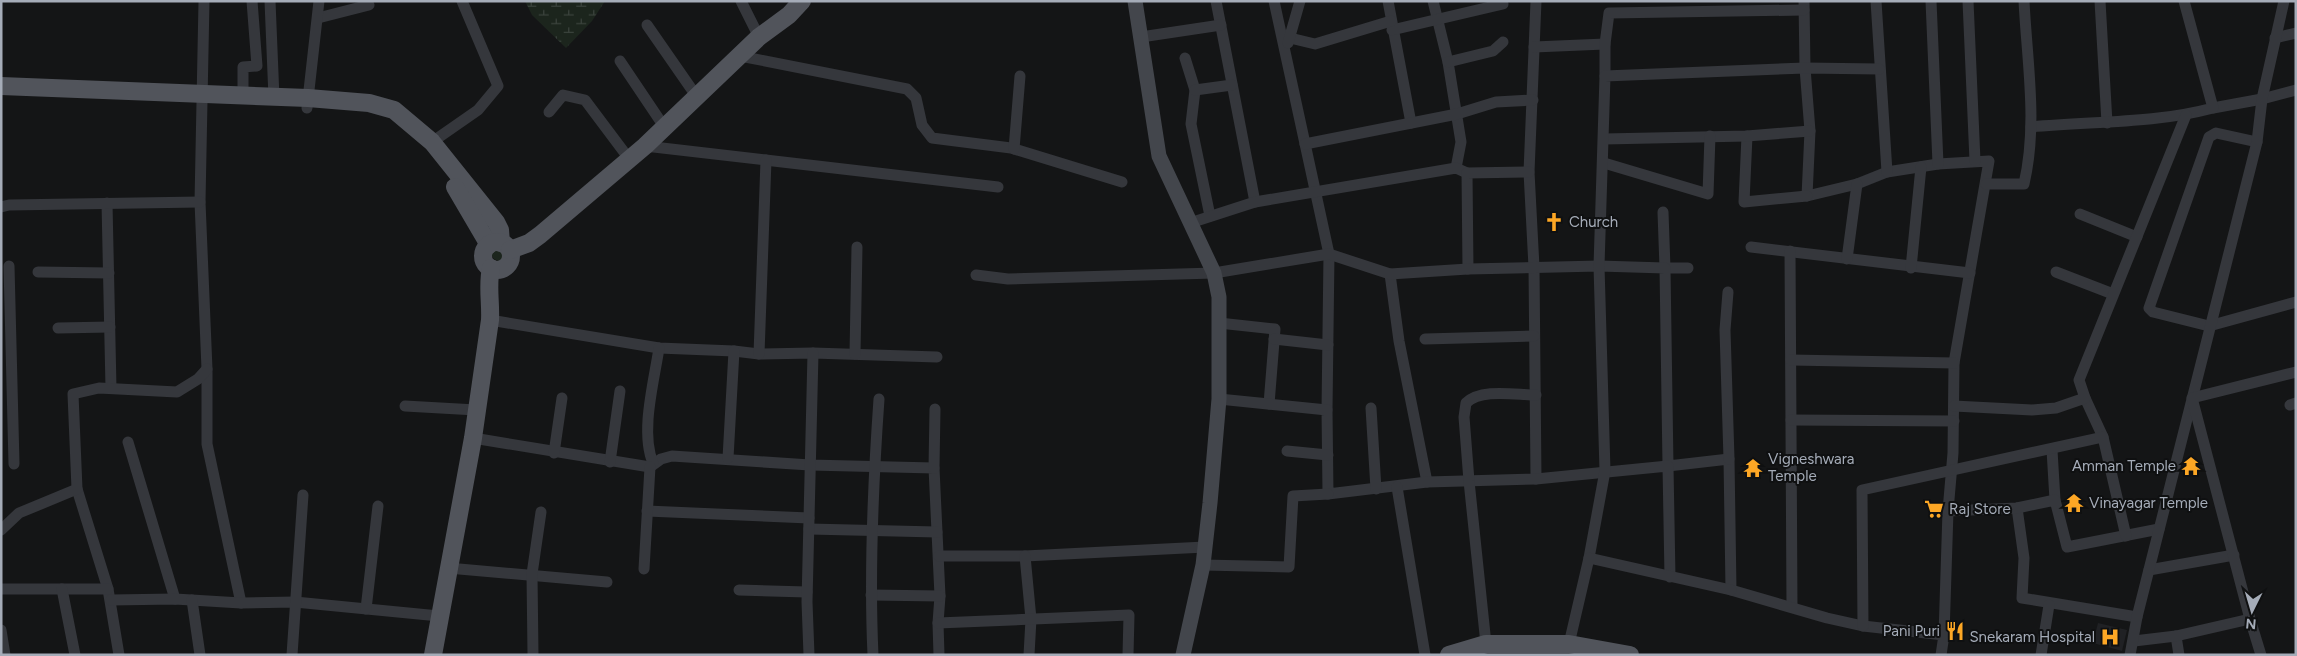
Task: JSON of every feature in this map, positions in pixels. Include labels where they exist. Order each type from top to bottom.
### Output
[{"type":"main road","points":[[433,655],[473,438],[491,302],[502,280],[497,268],[484,259],[485,250],[500,246],[529,243],[540,235],[646,146],[759,37],[789,15],[802,1]]},
{"type":"main road","points":[[1135,1],[1159,156],[1214,273],[1219,297],[1219,399],[1205,547],[1203,565],[1183,655]]},
{"type":"main road","points":[[1,86],[203,99],[274,98],[364,112],[395,123],[417,142],[500,246],[509,262],[497,268]]},
{"type":"main road","points":[[1,95],[369,103],[394,110],[432,142],[496,222],[500,230],[500,246]]},
{"type":"main road","points":[[1449,655],[1493,650],[1563,649],[1630,655]]},
{"type":"street","points":[[204,1],[200,202],[207,369],[207,444],[241,603]]},
{"type":"street","points":[[243,97],[243,67],[257,66],[252,1]]},
{"type":"street","points":[[270,1],[274,98]]},
{"type":"street","points":[[308,103],[319,1]]},
{"type":"street","points":[[432,142],[478,110],[498,86],[462,1]]},
{"type":"street","points":[[740,1],[759,37]]},
{"type":"street","points":[[1216,1],[1255,202]]},
{"type":"street","points":[[1274,1],[1329,254],[1328,494]]},
{"type":"street","points":[[1285,49],[1300,1]]},
{"type":"street","points":[[1388,1],[1411,123]]},
{"type":"street","points":[[1433,1],[1448,62],[1461,142],[1456,168]]},
{"type":"street","points":[[1536,1],[1530,172],[1534,268],[1536,479]]},
{"type":"street","points":[[1876,1],[1886,172]]},
{"type":"street","points":[[1931,1],[1938,164]]},
{"type":"street","points":[[1968,1],[1975,161]]},
{"type":"street","points":[[1986,184],[2024,184],[2029,162],[2031,127],[2024,1]]},
{"type":"street","points":[[2100,1],[2107,123]]},
{"type":"street","points":[[2184,1],[2213,108]]},
{"type":"street","points":[[2130,655],[2159,529],[2257,142],[2262,99],[2284,1]]},
{"type":"street","points":[[1290,38],[1314,44],[1391,25],[1438,19],[1503,4]]},
{"type":"street","points":[[318,18],[369,5]]},
{"type":"street","points":[[1563,649],[1589,558],[1605,471],[1599,266],[1604,163],[1605,44],[1609,13],[1804,5],[1805,68],[1810,131],[1807,196]]},
{"type":"street","points":[[647,25],[697,97]]},
{"type":"street","points":[[1141,37],[1221,25]]},
{"type":"street","points":[[2275,38],[2296,33]]},
{"type":"street","points":[[1448,62],[1493,51],[1503,42]]},
{"type":"street","points":[[1534,47],[1605,44]]},
{"type":"street","points":[[740,56],[907,90],[916,98],[922,125],[932,138],[1014,149],[1122,182]]},
{"type":"street","points":[[1185,58],[1195,90],[1191,124],[1210,216]]},
{"type":"street","points":[[620,61],[665,128]]},
{"type":"street","points":[[1605,76],[1805,68],[1880,68]]},
{"type":"street","points":[[1014,149],[1020,76]]},
{"type":"street","points":[[1195,90],[1232,85]]},
{"type":"street","points":[[2031,127],[2077,123],[2142,122],[2186,115],[2296,90]]},
{"type":"street","points":[[549,112],[563,95],[585,100],[630,160]]},
{"type":"street","points":[[1305,144],[1457,114],[1496,102],[1533,100]]},
{"type":"street","points":[[2126,536],[2103,437],[2079,380],[2186,115]]},
{"type":"street","points":[[1604,139],[1747,136],[1810,131]]},
{"type":"street","points":[[2257,142],[2216,133],[2209,138],[2149,308],[2152,312],[2210,326],[2296,302]]},
{"type":"street","points":[[1604,163],[1708,194],[1710,136]]},
{"type":"street","points":[[1747,136],[1744,202],[1807,196],[1858,184],[1886,172],[1938,164],[1989,161],[1954,363],[1954,421],[1948,511],[1944,635],[1941,655]]},
{"type":"street","points":[[646,146],[998,187]]},
{"type":"street","points":[[759,354],[766,160]]},
{"type":"street","points":[[1911,268],[1921,167]]},
{"type":"street","points":[[1190,223],[1255,202],[1456,168],[1467,173],[1530,172]]},
{"type":"street","points":[[1467,173],[1468,269]]},
{"type":"street","points":[[1847,259],[1858,184]]},
{"type":"street","points":[[1,207],[9,205],[107,202],[200,202]]},
{"type":"street","points":[[107,202],[111,388]]},
{"type":"street","points":[[1663,212],[1670,577]]},
{"type":"street","points":[[2080,214],[2137,237]]},
{"type":"street","points":[[855,354],[857,247]]},
{"type":"street","points":[[1751,247],[1790,250],[1911,268],[1970,273]]},
{"type":"street","points":[[1790,250],[1792,607]]},
{"type":"street","points":[[976,275],[1008,279],[1214,273],[1329,254],[1390,274],[1468,269],[1599,266],[1688,268]]},
{"type":"street","points":[[9,266],[7,412],[14,464]]},
{"type":"street","points":[[38,272],[109,273]]},
{"type":"street","points":[[2056,272],[2114,294]]},
{"type":"street","points":[[1390,274],[1399,341],[1427,482]]},
{"type":"street","points":[[1728,292],[1725,330],[1731,590]]},
{"type":"street","points":[[490,320],[660,348],[759,354],[813,353],[936,357]]},
{"type":"street","points":[[1219,323],[1275,329],[1269,404]]},
{"type":"street","points":[[58,328],[110,327]]},
{"type":"street","points":[[1425,339],[1534,336]]},
{"type":"street","points":[[1274,339],[1328,345]]},
{"type":"street","points":[[644,569],[652,465],[648,451],[649,413],[660,348]]},
{"type":"street","points":[[728,458],[734,351]]},
{"type":"street","points":[[809,655],[807,592],[813,353]]},
{"type":"street","points":[[1790,360],[1954,363]]},
{"type":"street","points":[[119,655],[111,600],[78,489],[73,394],[111,388],[177,392],[198,379],[207,369]]},
{"type":"street","points":[[2192,398],[2296,372]]},
{"type":"street","points":[[610,462],[620,391]]},
{"type":"street","points":[[1493,650],[1469,481],[1464,417],[1466,403],[1470,399],[1481,395],[1536,395]]},
{"type":"street","points":[[554,453],[562,398]]},
{"type":"street","points":[[1954,406],[2032,410],[2056,408],[2085,398]]},
{"type":"street","points":[[2192,398],[2261,655]]},
{"type":"street","points":[[873,655],[871,596],[872,530],[879,399]]},
{"type":"street","points":[[1219,399],[1327,410]]},
{"type":"street","points":[[405,406],[476,410]]},
{"type":"street","points":[[1371,408],[1376,489]]},
{"type":"street","points":[[935,409],[934,468],[939,556],[939,655]]},
{"type":"street","points":[[1791,420],[1954,421]]},
{"type":"street","points":[[1862,626],[1862,490],[2052,450],[2103,437]]},
{"type":"street","points":[[473,438],[610,462],[652,465],[672,456],[728,458],[810,465],[874,465],[934,468]]},
{"type":"street","points":[[128,442],[175,599]]},
{"type":"street","points":[[2052,450],[2055,500],[2067,546],[2159,529]]},
{"type":"street","points":[[1287,451],[1328,455]]},
{"type":"street","points":[[1203,565],[1289,566],[1292,496],[1328,494],[1427,482],[1536,479],[1729,459]]},
{"type":"street","points":[[1397,486],[1425,655]]},
{"type":"street","points":[[1,530],[19,513],[78,489]]},
{"type":"street","points":[[292,655],[303,495]]},
{"type":"street","points":[[1948,511],[2018,508],[2055,500]]},
{"type":"street","points":[[366,609],[378,506]]},
{"type":"street","points":[[2018,508],[2024,558],[2022,598],[2137,618]]},
{"type":"street","points":[[647,511],[872,530],[937,532]]},
{"type":"street","points":[[533,655],[532,574],[541,512]]},
{"type":"street","points":[[939,556],[1025,556],[1205,547]]},
{"type":"street","points":[[2149,570],[2234,555]]},
{"type":"street","points":[[1025,556],[1031,619],[1029,655]]},
{"type":"street","points":[[1589,558],[1731,590],[1826,618],[1862,626],[1944,635]]},
{"type":"street","points":[[448,568],[607,582]]},
{"type":"street","points":[[1,589],[108,589]]},
{"type":"street","points":[[62,589],[76,655]]},
{"type":"street","points":[[739,590],[807,592]]},
{"type":"street","points":[[871,596],[940,596]]},
{"type":"street","points":[[111,600],[175,599],[241,603],[295,602],[439,616]]},
{"type":"street","points":[[192,600],[200,655]]},
{"type":"street","points":[[2041,655],[2049,604]]},
{"type":"street","points":[[938,623],[1129,615],[1128,655]]},
{"type":"street","points":[[2134,641],[2176,636],[2250,618]]},
{"type":"street","points":[[1,630],[4,655]]},
{"type":"street","points":[[2176,636],[2179,655]]},
{"type":"shaded area","name":"Snekaram Hospital","points":[[2098,623],[2127,630],[2122,651],[2093,643]]},
{"type":"green space","points":[[525,1],[605,1],[592,21],[566,48],[532,15]]},
{"type":"green space","points":[[496,246],[507,257],[501,262],[494,259],[491,255]]},
{"type":"place","name":"Church","points":[[1554,222]]},
{"type":"place","name":"Amman Temple","points":[[2191,466]]},
{"type":"place","name":"Vigneshwara Temple","points":[[1753,468]]},
{"type":"place","name":"Vinayagar Temple","points":[[2074,503]]},
{"type":"place","name":"Raj Store","points":[[1934,509]]},
{"type":"place","name":"Pani Puri","points":[[1955,631]]},
{"type":"place","name":"Snekaram Hospital","points":[[2110,637]]}]
